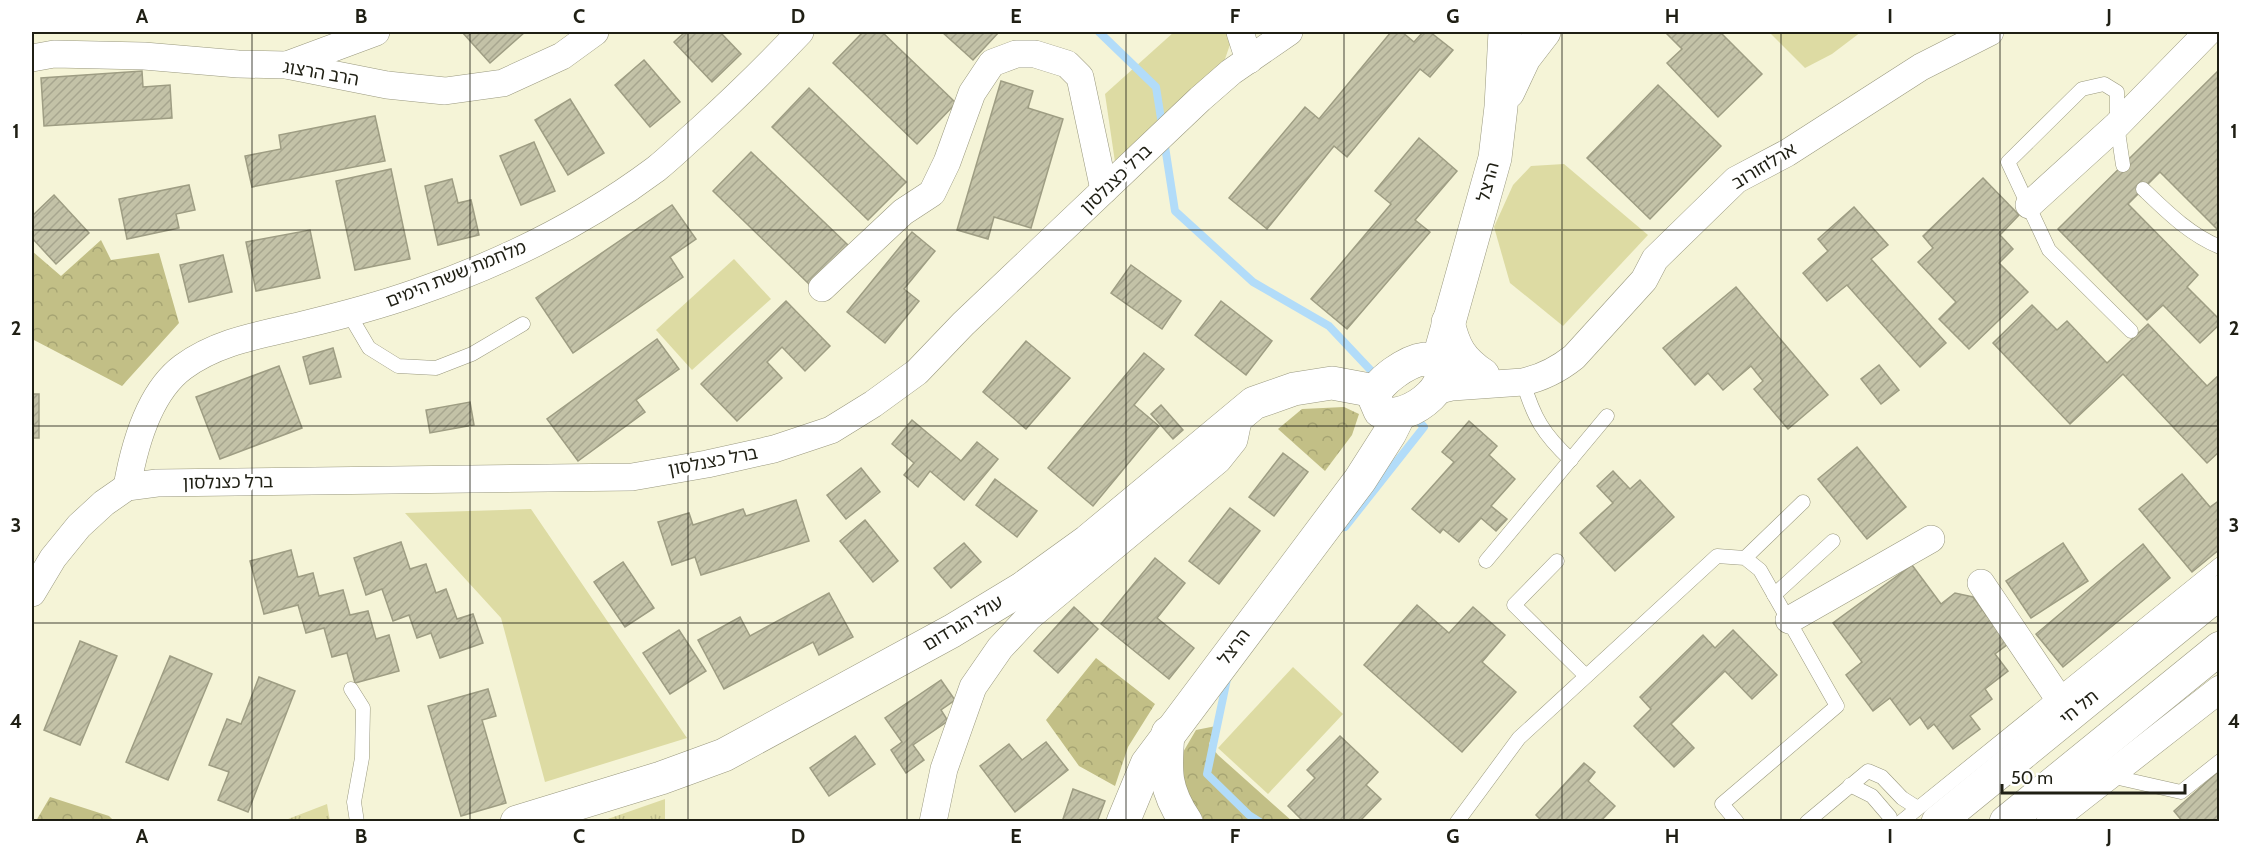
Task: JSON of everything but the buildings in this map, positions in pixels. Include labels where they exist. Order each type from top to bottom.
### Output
[{"type":"main road","name":"הרצל","points":[[1433,372],[1495,158],[1501,107],[1504,32]]},
{"type":"main road","points":[[1525,32],[1539,32]]},
{"type":"main road","name":"הרצל","points":[[1501,107],[1524,58],[1545,32]]},
{"type":"main road","name":"הרצל","points":[[1433,372],[1468,256]]},
{"type":"main road","points":[[1448,322],[1456,348],[1463,360],[1484,375]]},
{"type":"main road","points":[[1385,406],[1382,382],[1433,372]]},
{"type":"main road","name":"עולי הגרדום","points":[[517,822],[661,778],[724,755],[952,631],[1023,588],[1088,541],[1254,403],[1294,389],[1332,383],[1385,406]]},
{"type":"main road","name":"הרצל","points":[[1123,822],[1147,764],[1168,733],[1360,480],[1379,432],[1385,406]]},
{"type":"main road","name":"תל חי","points":[[1927,814],[2220,592]]},
{"type":"main road","points":[[2006,822],[2220,648]]},
{"type":"main road","points":[[1168,733],[1165,771],[1173,802],[1186,822]]},
{"type":"street","points":[[286,65],[376,32]]},
{"type":"street","name":"הרב הרצוג","points":[[32,58],[54,54],[144,56],[238,64],[286,65],[387,84],[445,91],[503,83],[562,56],[595,32]]},
{"type":"street","name":"מלחמת ששת הימים","points":[[127,487],[133,454],[142,424],[164,388],[181,369],[198,357],[231,342],[349,314],[415,293],[477,269],[536,242],[599,207],[657,168],[755,80],[800,32]]},
{"type":"street","points":[[1240,32],[1249,60]]},
{"type":"street","name":"ברל כצנלסון","points":[[32,593],[53,558],[79,526],[104,503],[127,487],[157,483],[632,477],[774,449],[831,430],[873,404],[917,372],[963,324],[1200,99],[1231,72],[1289,32]]},
{"type":"street","name":"ארלוזורוב","points":[[1433,372],[1452,387],[1523,382],[1551,371],[1574,357],[1644,280],[1655,259],[1736,180],[1787,153],[1921,68],[1990,32]]},
{"type":"street","points":[[2029,205],[2117,125],[2208,32]]},
{"type":"street","points":[[822,288],[903,212],[932,193],[947,162],[972,93],[992,63],[1016,54],[1035,54],[1067,64],[1080,77],[1104,190]]},
{"type":"street","name":"ארלוזורוב","points":[[1433,372],[1484,375],[1536,374],[1551,371]]},
{"type":"street","points":[[933,822],[944,769],[973,687],[1000,648],[1029,617],[1218,460],[1234,440],[1239,416]]},
{"type":"street","points":[[1789,620],[1931,539]]},
{"type":"street","points":[[1982,582],[2057,696]]},
{"type":"street","points":[[2050,822],[2220,689]]},
{"type":"lane","points":[[2123,165],[2117,125],[2117,92],[2104,84],[2082,89],[2008,162],[2049,250],[2131,331]]},
{"type":"lane","points":[[2143,189],[2173,218],[2207,242],[2220,247]]},
{"type":"lane","points":[[349,314],[369,348],[398,366],[436,368],[472,354],[523,324]]},
{"type":"lane","points":[[1523,382],[1532,410],[1541,428],[1571,460]]},
{"type":"lane","points":[[1486,561],[1607,416]]},
{"type":"lane","points":[[1745,558],[1803,502]]},
{"type":"lane","points":[[1774,595],[1833,541]]},
{"type":"lane","points":[[1457,822],[1519,738],[1717,556],[1745,558],[1760,570],[1837,706],[1722,804],[1737,822]]},
{"type":"lane","points":[[1557,561],[1514,605],[1586,676]]},
{"type":"lane","points":[[1901,822],[1927,814],[2057,696],[2220,564]]},
{"type":"lane","points":[[351,689],[363,708],[362,758],[354,802],[357,822]]},
{"type":"lane","points":[[2110,776],[2181,792],[2220,761]]},
{"type":"lane","points":[[1807,822],[1868,771],[1882,777],[1902,798],[1927,814]]},
{"type":"lane","points":[[1850,785],[1872,796],[1890,817],[1889,822]]},
{"type":"green space","points":[[1174,32],[1234,33],[1225,59],[1115,162],[1105,94]]},
{"type":"green space","points":[[1769,32],[1861,32],[1832,54],[1805,68]]},
{"type":"green space","points":[[1564,164],[1648,235],[1563,326],[1510,283],[1494,227],[1513,185],[1531,166]]},
{"type":"green space","points":[[101,240],[111,260],[159,253],[179,323],[122,386],[32,339],[32,251],[61,276]]},
{"type":"green space","points":[[734,259],[771,299],[692,370],[656,330]]},
{"type":"green space","points":[[1344,407],[1359,414],[1352,435],[1325,471],[1278,429],[1302,409]]},
{"type":"green space","points":[[531,509],[687,738],[545,782],[501,618],[405,513]]},
{"type":"green space","points":[[1096,658],[1155,704],[1128,747],[1115,786],[1079,766],[1046,720]]},
{"type":"green space","points":[[1293,667],[1343,714],[1268,794],[1218,748]]},
{"type":"green space","points":[[1216,726],[1209,744],[1218,755],[1292,821],[1204,820],[1181,786],[1179,759],[1196,730]]},
{"type":"green space","points":[[50,797],[109,816],[114,821],[36,821]]},
{"type":"green space","points":[[665,799],[665,821],[602,821]]},
{"type":"green space","points":[[327,804],[330,821],[283,821]]},
{"type":"waterway","points":[[1099,32],[1156,87],[1162,125]]},
{"type":"waterway","points":[[1164,140],[1175,211],[1253,282],[1329,326],[1378,378]]},
{"type":"waterway","points":[[1345,527],[1424,427],[1415,417]]},
{"type":"waterway","points":[[1227,679],[1207,774],[1249,815],[1260,822]]}]
